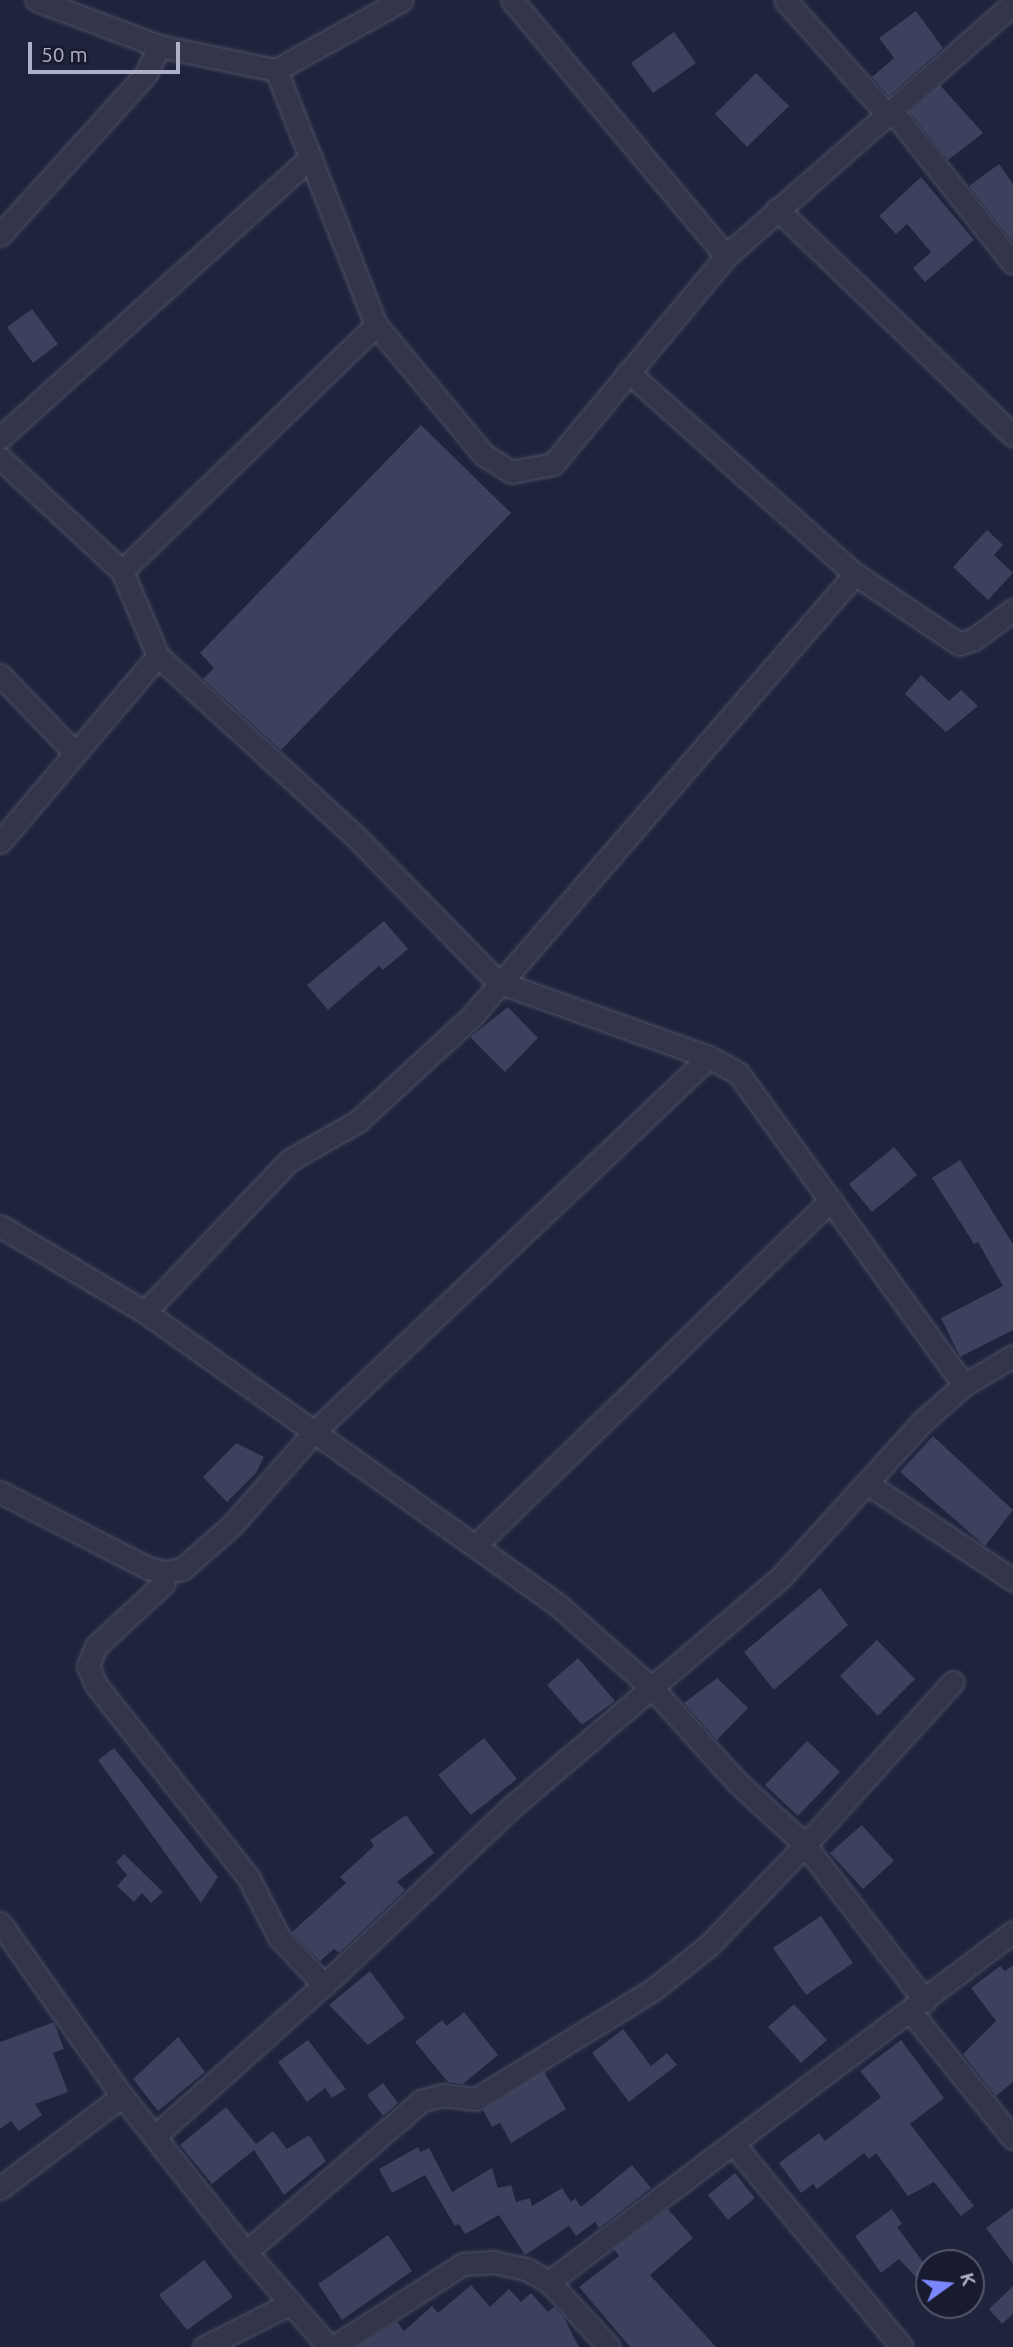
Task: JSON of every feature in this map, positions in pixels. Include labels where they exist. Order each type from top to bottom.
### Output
[{"type":"street","points":[[37,0],[159,46],[276,70],[402,0]]},
{"type":"street","points":[[512,0],[726,256]]},
{"type":"street","points":[[785,0],[891,114],[1013,263]]},
{"type":"street","points":[[276,70],[376,325],[484,455],[511,472],[553,464],[726,256],[1013,5]]},
{"type":"street","points":[[0,235],[146,74],[159,46]]},
{"type":"street","points":[[0,438],[311,157]]},
{"type":"street","points":[[777,209],[1013,435]]},
{"type":"street","points":[[122,571],[376,325]]},
{"type":"street","points":[[628,372],[855,574],[959,644],[974,639],[1013,610]]},
{"type":"street","points":[[0,458],[122,571],[158,656],[356,837],[498,982],[709,1057],[738,1073],[964,1385]]},
{"type":"street","points":[[145,1312],[290,1160],[359,1121],[472,1016],[498,982],[855,574]]},
{"type":"street","points":[[0,842],[158,656]]},
{"type":"street","points":[[0,675],[75,753]]},
{"type":"street","points":[[0,1492],[85,1539],[166,1572],[182,1569],[233,1525],[316,1430],[709,1057]]},
{"type":"street","points":[[476,1545],[831,1200]]},
{"type":"street","points":[[0,1226],[145,1312],[316,1430],[558,1605],[653,1689],[736,1781],[805,1845],[1013,2138]]},
{"type":"street","points":[[155,2136],[324,1985],[513,1805],[653,1689],[782,1576],[868,1485],[922,1422],[964,1385],[1013,1356]]},
{"type":"street","points":[[868,1485],[1013,1580]]},
{"type":"street","points":[[166,1572],[163,1584],[96,1646],[88,1666],[96,1685],[248,1877],[279,1937],[324,1985]]},
{"type":"street","points":[[246,2252],[421,2101],[443,2095],[476,2099],[654,1989],[709,1945],[805,1845],[953,1682]]},
{"type":"street","points":[[0,1923],[122,2096],[246,2252],[331,2347],[463,2264],[504,2265],[549,2282],[609,2347]]},
{"type":"street","points":[[549,2282],[735,2146],[1013,1932]]},
{"type":"street","points":[[0,2188],[122,2096]]},
{"type":"street","points":[[735,2146],[902,2347]]},
{"type":"street","points":[[204,2347],[291,2303]]},
{"type":"building","points":[[916,11],[943,48],[889,96],[872,77],[894,58],[879,38]]},
{"type":"building","points":[[674,32],[696,63],[653,93],[631,63]]},
{"type":"building","points":[[756,73],[789,106],[747,147],[715,114]]},
{"type":"building","points":[[940,85],[983,133],[948,160],[910,112]]},
{"type":"building","points":[[999,164],[1013,184],[1013,242],[969,186]]},
{"type":"building","points":[[921,177],[974,240],[925,282],[913,268],[931,252],[907,224],[896,234],[879,216]]},
{"type":"building","points":[[32,309],[58,344],[33,363],[7,327]]},
{"type":"building","points":[[421,425],[511,513],[281,750],[203,679],[214,668],[200,653]]},
{"type":"building","points":[[987,530],[1003,545],[994,555],[1013,573],[988,600],[953,567]]},
{"type":"building","points":[[921,675],[949,701],[961,690],[978,706],[946,732],[905,694]]},
{"type":"building","points":[[384,921],[408,949],[383,970],[379,966],[328,1010],[307,985]]},
{"type":"building","points":[[508,1007],[538,1038],[505,1072],[470,1037]]},
{"type":"building","points":[[894,1147],[917,1175],[872,1212],[849,1184]]},
{"type":"building","points":[[960,1160],[1013,1244],[1013,1330],[960,1357],[941,1318],[1003,1286],[978,1242],[974,1244],[932,1178]]},
{"type":"building","points":[[933,1436],[1013,1510],[985,1546],[900,1472]]},
{"type":"building","points":[[236,1443],[264,1457],[256,1473],[227,1502],[203,1477]]},
{"type":"building","points":[[820,1588],[848,1625],[774,1690],[744,1652]]},
{"type":"building","points":[[877,1640],[915,1679],[878,1716],[840,1676]]},
{"type":"building","points":[[578,1658],[615,1701],[582,1725],[547,1685]]},
{"type":"building","points":[[717,1678],[748,1708],[717,1740],[684,1703]]},
{"type":"building","points":[[484,1738],[517,1779],[471,1815],[438,1775]]},
{"type":"building","points":[[807,1741],[840,1772],[798,1816],[765,1785]]},
{"type":"building","points":[[114,1748],[218,1877],[201,1903],[98,1760]]},
{"type":"building","points":[[406,1815],[434,1853],[397,1882],[405,1890],[339,1953],[334,1949],[320,1961],[292,1932],[346,1883],[340,1877],[374,1846],[370,1840]]},
{"type":"building","points":[[862,1825],[894,1861],[863,1889],[830,1853]]},
{"type":"building","points":[[124,1854],[163,1892],[151,1903],[142,1893],[134,1902],[117,1886],[127,1875],[116,1862]]},
{"type":"building","points":[[821,1916],[853,1963],[806,1995],[773,1948]]},
{"type":"building","points":[[1013,1965],[1013,2082],[996,2096],[963,2054],[996,2021],[971,1988],[1000,1966],[1005,1971]]},
{"type":"building","points":[[370,1971],[405,2018],[368,2045],[329,2005]]},
{"type":"building","points":[[794,2004],[827,2040],[801,2063],[768,2027]]},
{"type":"building","points":[[464,2012],[498,2055],[463,2084],[448,2082],[415,2042],[442,2020],[447,2026]]},
{"type":"building","points":[[54,2022],[64,2049],[53,2053],[68,2092],[35,2104],[42,2115],[19,2131],[11,2121],[0,2129],[0,2042]]},
{"type":"building","points":[[623,2029],[651,2066],[667,2053],[677,2065],[629,2102],[592,2053]]},
{"type":"building","points":[[178,2037],[205,2072],[158,2111],[133,2079]]},
{"type":"building","points":[[308,2040],[346,2089],[332,2098],[325,2088],[307,2102],[278,2062]]},
{"type":"building","points":[[901,2040],[944,2098],[910,2124],[974,2206],[961,2216],[934,2182],[908,2196],[876,2153],[869,2159],[864,2153],[817,2189],[813,2184],[801,2193],[779,2163],[819,2133],[825,2141],[881,2097],[860,2071]]},
{"type":"building","points":[[544,2072],[566,2109],[511,2143],[500,2123],[492,2127],[483,2110]]},
{"type":"building","points":[[383,2083],[398,2103],[383,2116],[367,2095]]},
{"type":"building","points":[[226,2107],[256,2144],[273,2131],[287,2149],[309,2135],[326,2161],[284,2195],[254,2150],[212,2184],[180,2145]]},
{"type":"building","points":[[418,2147],[420,2152],[429,2148],[452,2192],[492,2168],[498,2188],[511,2185],[516,2202],[530,2198],[532,2206],[562,2188],[571,2202],[575,2198],[581,2207],[632,2165],[651,2188],[599,2228],[595,2222],[576,2236],[569,2226],[525,2255],[499,2215],[465,2234],[459,2224],[455,2226],[425,2175],[392,2193],[379,2169]]},
{"type":"building","points":[[735,2173],[755,2198],[728,2220],[708,2195]]},
{"type":"building","points":[[1013,2208],[1013,2264],[986,2228]]},
{"type":"building","points":[[668,2209],[693,2238],[650,2275],[716,2347],[630,2347],[579,2287],[619,2256],[614,2249]]},
{"type":"building","points":[[892,2209],[902,2224],[897,2227],[915,2251],[915,2276],[899,2259],[881,2273],[855,2236]]},
{"type":"building","points":[[388,2235],[412,2271],[342,2320],[318,2284]]},
{"type":"building","points":[[204,2260],[233,2297],[187,2330],[159,2295]]},
{"type":"building","points":[[471,2285],[490,2307],[509,2289],[521,2302],[531,2293],[548,2312],[554,2307],[563,2316],[579,2347],[357,2347],[397,2322],[404,2331],[432,2306],[438,2313]]},
{"type":"building","points":[[1013,2286],[1013,2314],[1002,2324],[989,2309]]}]
